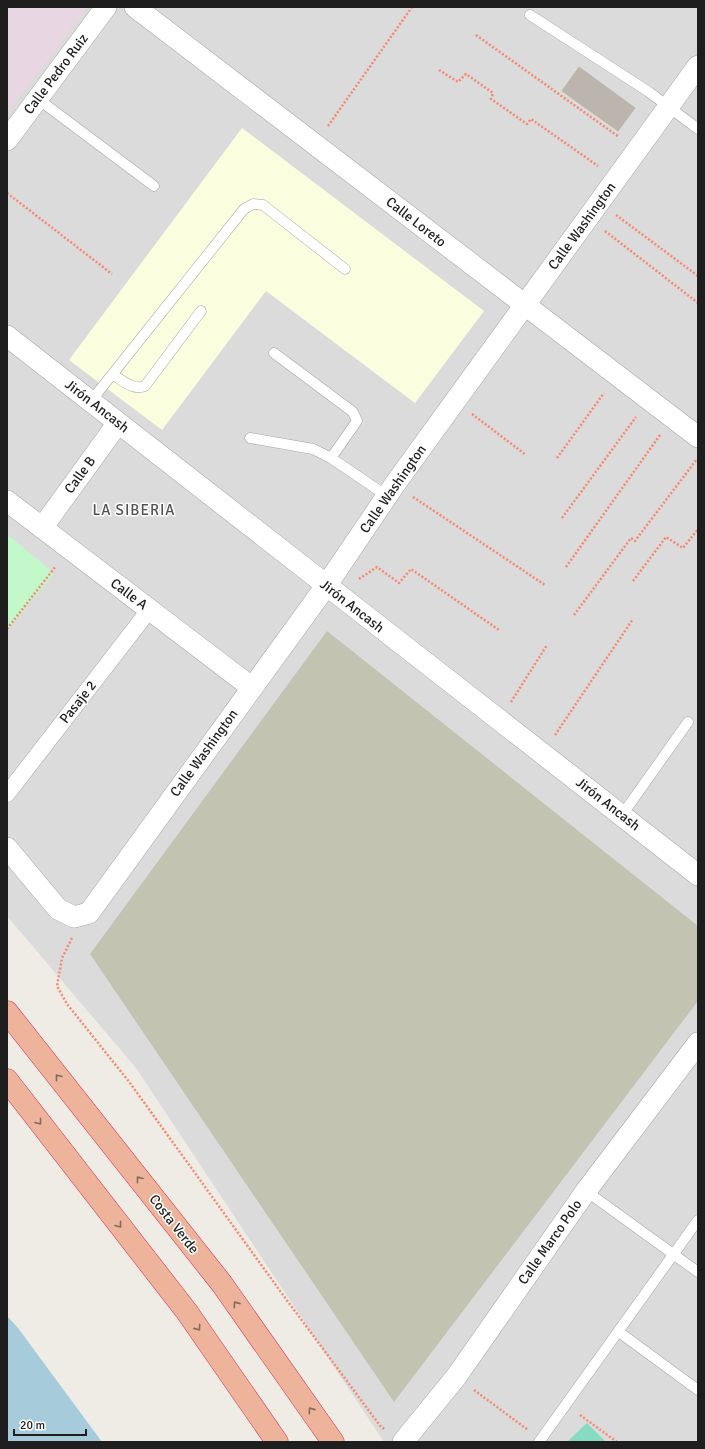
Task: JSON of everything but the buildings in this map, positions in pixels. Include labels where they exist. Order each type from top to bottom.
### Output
[{"type":"highway","name":"Costa Verde","points":[[7,1012],[222,1284],[333,1442]]},
{"type":"highway","points":[[7,1080],[187,1312],[277,1442]]},
{"type":"street","name":"Calle Pedro Ruiz","points":[[7,140],[106,7]]},
{"type":"street","name":"Calle Loreto","points":[[135,7],[616,376],[649,399],[698,437]]},
{"type":"street","name":"Calle Washington","points":[[89,913],[251,687],[332,590],[391,490],[698,66]]},
{"type":"street","name":"Jirón Ancash","points":[[7,336],[698,875]]},
{"type":"street","name":"Calle B","points":[[42,528],[118,423]]},
{"type":"street","name":"Calle A","points":[[7,501],[251,687]]},
{"type":"street","name":"Pasaje 2","points":[[7,794],[150,609]]},
{"type":"street","points":[[7,848],[58,909],[74,917],[89,913]]},
{"type":"street","name":"Calle Marco Polo","points":[[402,1442],[456,1376],[586,1191],[698,1044]]},
{"type":"lane","points":[[530,15],[649,92],[668,108],[698,129]]},
{"type":"lane","points":[[38,99],[154,186]]},
{"type":"lane","points":[[91,401],[244,209],[253,204],[263,206],[345,269]]},
{"type":"lane","points":[[112,374],[135,387],[140,388],[145,386],[201,311]]},
{"type":"lane","points":[[274,353],[353,412],[356,416],[357,421],[331,458]]},
{"type":"lane","points":[[250,438],[313,449],[391,490]]},
{"type":"lane","points":[[622,815],[688,722]]},
{"type":"lane","points":[[586,1191],[698,1272]]},
{"type":"lane","points":[[540,1441],[698,1220]]},
{"type":"lane","points":[[618,1332],[698,1390]]},
{"type":"path","points":[[317,146],[333,117],[412,7]]},
{"type":"path","points":[[476,34],[637,150]]},
{"type":"path","points":[[439,70],[458,82],[466,74],[493,94],[491,99],[527,124],[531,119],[616,179]]},
{"type":"path","points":[[7,193],[112,274]]},
{"type":"path","points":[[593,210],[698,276]]},
{"type":"path","points":[[593,210],[698,303]]},
{"type":"path","points":[[557,458],[616,376]]},
{"type":"path","points":[[562,518],[649,399]]},
{"type":"path","points":[[455,401],[526,455]]},
{"type":"path","points":[[566,566],[672,417]]},
{"type":"path","points":[[574,615],[631,538],[634,541],[698,458]]},
{"type":"path","points":[[391,490],[545,585]]},
{"type":"path","points":[[632,581],[666,538],[683,548],[698,529]]},
{"type":"path","points":[[7,629],[69,549]]},
{"type":"path","points":[[332,590],[377,567],[399,583],[411,569],[499,630]]},
{"type":"path","points":[[543,754],[632,619]]},
{"type":"path","points":[[499,720],[547,645]]},
{"type":"path","points":[[89,913],[66,947],[62,958],[57,986],[67,1004],[130,1082],[283,1296],[381,1426],[402,1442]]},
{"type":"path","points":[[456,1376],[540,1441]]},
{"type":"path","points":[[566,1405],[616,1442]]},
{"type":"shaded area","points":[[7,7],[698,7],[698,1442],[384,1442],[136,1068],[7,916]]},
{"type":"shaded area","points":[[7,7],[88,7],[7,113]]},
{"type":"shaded area","points":[[242,128],[484,311],[415,403],[266,291],[162,430],[69,360]]},
{"type":"shaded area","points":[[327,631],[698,926],[698,1001],[394,1402],[90,954]]},
{"type":"green space","points":[[7,534],[54,573],[7,631]]},
{"type":"green space","points":[[587,1423],[606,1442],[567,1442]]},
{"type":"water","points":[[7,1316],[18,1328],[102,1442],[7,1442]]},
{"type":"district","name":"LA SIBERIA","points":[[134,510]]}]
